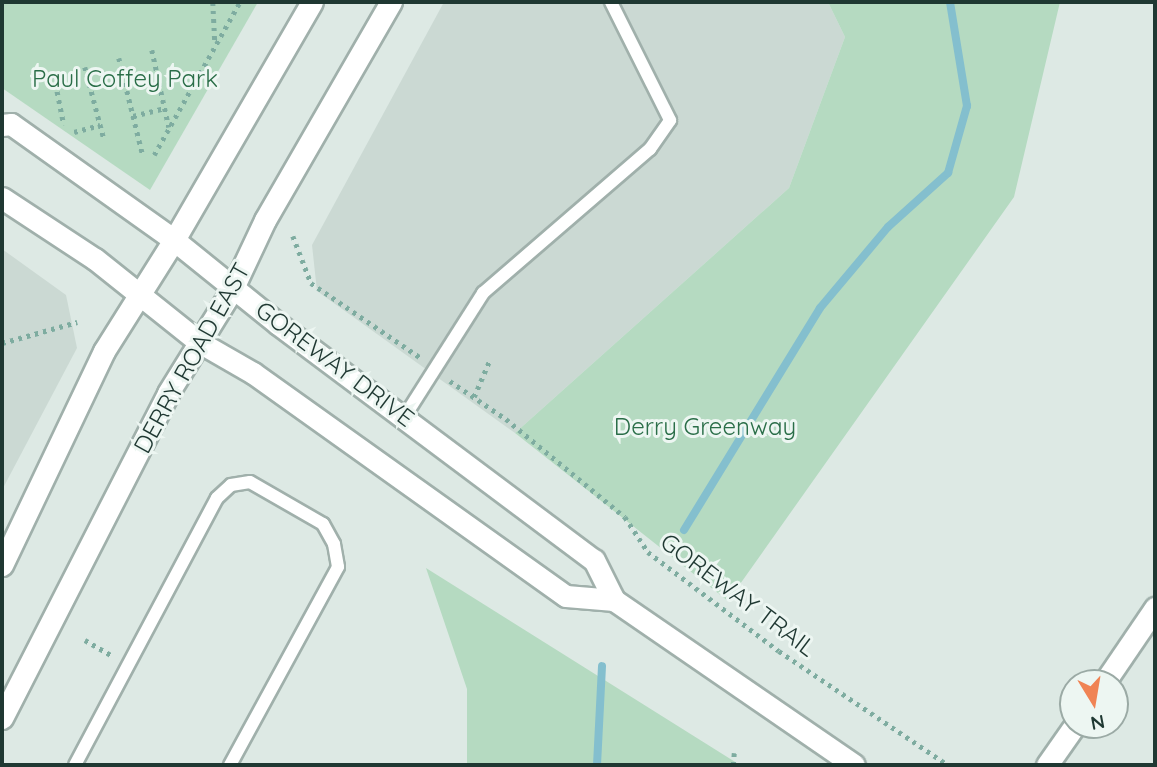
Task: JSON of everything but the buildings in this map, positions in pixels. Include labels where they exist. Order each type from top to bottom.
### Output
[{"type":"main road","points":[[2,565],[104,351],[174,240],[312,2]]},
{"type":"main road","name":"DERRY ROAD EAST","points":[[2,718],[168,393],[233,288],[265,220],[391,2]]},
{"type":"main road","name":"GOREWAY DRIVE","points":[[2,125],[11,124],[174,240],[233,288],[594,560],[614,600]]},
{"type":"main road","name":"GOREWAY DRIVE","points":[[2,198],[96,259],[199,342],[253,373],[566,596],[614,600],[854,765]]},
{"type":"main road","points":[[1114,669],[1155,608]]},
{"type":"main road","points":[[1047,765],[1065,739]]},
{"type":"lane","points":[[405,416],[483,293],[650,149],[670,120],[611,2]]},
{"type":"lane","points":[[75,765],[223,490],[240,482],[259,485],[323,524],[334,544],[338,567],[230,765]]},
{"type":"path","points":[[213,2],[215,44]]},
{"type":"path","points":[[154,155],[240,2]]},
{"type":"path","points":[[152,50],[169,127]]},
{"type":"path","points":[[119,58],[143,156]]},
{"type":"path","points":[[85,67],[104,139]]},
{"type":"path","points":[[54,75],[64,125]]},
{"type":"path","points":[[133,116],[165,108]]},
{"type":"path","points":[[74,132],[100,125]]},
{"type":"path","points":[[293,236],[311,283],[424,360]]},
{"type":"path","points":[[2,342],[76,322]]},
{"type":"path","points":[[474,397],[489,361]]},
{"type":"path","name":"GOREWAY TRAIL","points":[[455,385],[474,397],[625,517],[648,552],[779,651],[948,765]]},
{"type":"path","points":[[85,640],[129,664]]},
{"type":"path","points":[[733,765],[734,754]]},
{"type":"shaded area","points":[[444,2],[828,2],[845,37],[789,188],[515,433],[317,291],[312,245]]},
{"type":"shaded area","points":[[2,249],[66,295],[77,348],[2,490]]},
{"type":"green space","name":"Paul Coffey Park","points":[[2,2],[258,2],[150,190],[2,88]]},
{"type":"green space","name":"Derry Greenway","points":[[828,2],[1060,2],[1014,197],[728,601],[515,433],[789,188],[845,37]]},
{"type":"green space","points":[[426,568],[740,765],[467,765],[467,689]]},
{"type":"waterway","points":[[684,530],[820,308],[888,227],[948,173],[967,106],[950,2]]},
{"type":"waterway","points":[[597,765],[602,666]]}]
